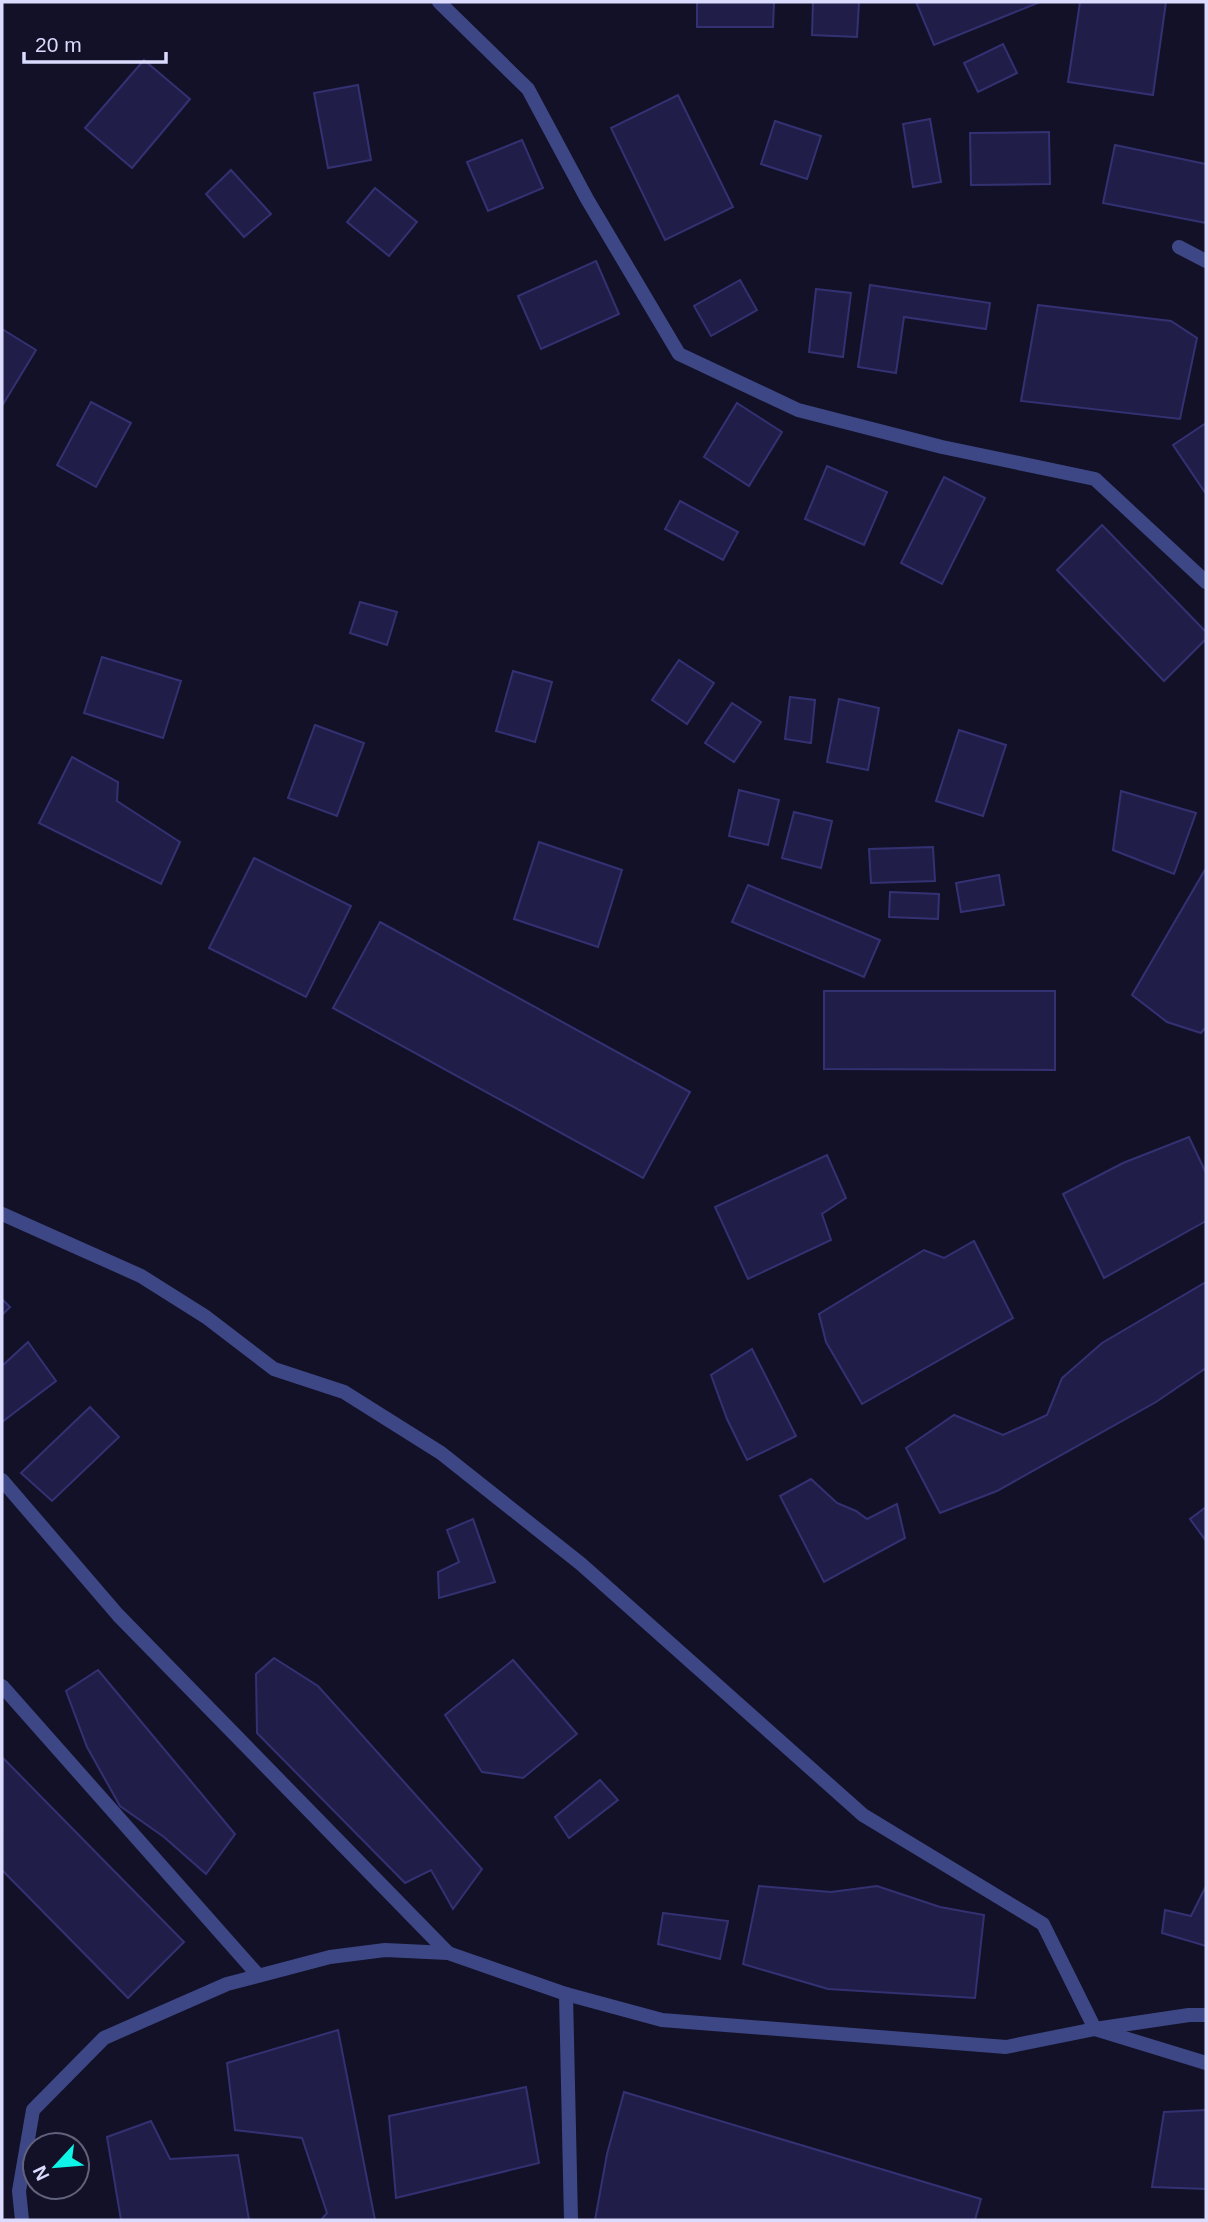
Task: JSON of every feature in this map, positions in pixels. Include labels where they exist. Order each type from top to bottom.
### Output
[{"type":"street","points":[[439,2],[528,89],[587,199],[679,354],[798,410],[942,447],[1095,479],[1206,582]]},
{"type":"street","points":[[1180,247],[1206,261]]},
{"type":"street","points":[[2,1214],[141,1276],[206,1317],[274,1368],[344,1392],[441,1453],[581,1564],[863,1815],[1042,1924],[1095,2029],[1206,2063]]},
{"type":"street","points":[[2,1480],[118,1615],[448,1953]]},
{"type":"street","points":[[2,1686],[258,1975]]},
{"type":"street","points":[[22,2220],[19,2191],[33,2110],[104,2038],[227,1984],[330,1957],[385,1950],[448,1953],[566,1994],[662,2020],[1006,2047],[1095,2029],[1206,2015]]},
{"type":"street","points":[[566,1994],[571,2220]]},
{"type":"building","points":[[697,2],[774,2],[773,27],[697,27]]},
{"type":"building","points":[[813,2],[859,2],[857,37],[812,35]]},
{"type":"building","points":[[916,2],[1040,2],[934,45]]},
{"type":"building","points":[[1080,2],[1166,2],[1153,95],[1068,82]]},
{"type":"building","points":[[1003,44],[1017,73],[978,92],[964,63]]},
{"type":"building","points":[[144,60],[190,99],[132,168],[85,128]]},
{"type":"building","points":[[358,85],[371,160],[328,168],[314,93]]},
{"type":"building","points":[[678,95],[733,207],[665,240],[611,128]]},
{"type":"building","points":[[930,119],[941,182],[913,187],[903,124]]},
{"type":"building","points":[[775,121],[821,136],[807,179],[761,164]]},
{"type":"building","points":[[1049,132],[1050,184],[971,185],[970,133]]},
{"type":"building","points":[[522,140],[543,188],[488,211],[467,162]]},
{"type":"building","points":[[1115,145],[1206,164],[1206,223],[1103,203]]},
{"type":"building","points":[[231,170],[271,214],[244,237],[206,194]]},
{"type":"building","points":[[375,188],[417,222],[389,256],[347,222]]},
{"type":"building","points":[[596,261],[619,314],[541,349],[518,296]]},
{"type":"building","points":[[740,280],[757,310],[711,336],[694,306]]},
{"type":"building","points":[[870,285],[990,303],[986,329],[904,317],[896,373],[858,367]]},
{"type":"building","points":[[816,289],[851,293],[843,357],[809,352]]},
{"type":"building","points":[[1038,305],[1171,321],[1197,338],[1180,419],[1021,401]]},
{"type":"building","points":[[2,329],[36,350],[2,406]]},
{"type":"building","points":[[91,402],[131,423],[96,487],[57,465]]},
{"type":"building","points":[[737,403],[782,432],[749,486],[704,457]]},
{"type":"building","points":[[1206,423],[1206,494],[1173,445]]},
{"type":"building","points":[[827,466],[887,492],[864,545],[805,519]]},
{"type":"building","points":[[944,477],[985,498],[942,584],[901,563]]},
{"type":"building","points":[[680,501],[738,532],[723,560],[665,529]]},
{"type":"building","points":[[1102,525],[1206,632],[1206,639],[1164,681],[1057,570]]},
{"type":"building","points":[[360,602],[397,612],[387,645],[350,633]]},
{"type":"building","points":[[102,657],[181,681],[163,738],[84,713]]},
{"type":"building","points":[[679,660],[714,683],[687,724],[652,700]]},
{"type":"building","points":[[513,671],[552,682],[535,742],[496,731]]},
{"type":"building","points":[[790,697],[815,700],[811,743],[785,739]]},
{"type":"building","points":[[839,699],[879,708],[868,770],[827,762]]},
{"type":"building","points":[[732,703],[761,722],[734,762],[705,743]]},
{"type":"building","points":[[315,725],[364,743],[337,816],[288,798]]},
{"type":"building","points":[[959,730],[1006,745],[983,816],[936,801]]},
{"type":"building","points":[[72,757],[118,782],[117,801],[180,842],[161,884],[39,823]]},
{"type":"building","points":[[739,790],[779,800],[768,845],[729,836]]},
{"type":"building","points":[[1121,791],[1196,813],[1174,874],[1113,850]]},
{"type":"building","points":[[794,812],[832,821],[821,868],[782,858]]},
{"type":"building","points":[[539,842],[622,870],[598,947],[514,919]]},
{"type":"building","points":[[933,847],[935,881],[871,883],[869,849]]},
{"type":"building","points":[[254,858],[351,906],[306,997],[209,948]]},
{"type":"building","points":[[1206,868],[1206,1027],[1201,1033],[1167,1022],[1132,995]]},
{"type":"building","points":[[999,875],[1004,905],[961,912],[956,883]]},
{"type":"building","points":[[748,885],[880,940],[864,977],[732,922]]},
{"type":"building","points":[[890,892],[939,894],[938,919],[889,917]]},
{"type":"building","points":[[380,922],[690,1092],[643,1178],[333,1008]]},
{"type":"building","points":[[824,991],[1055,991],[1055,1070],[824,1069]]},
{"type":"building","points":[[1189,1137],[1206,1173],[1206,1221],[1104,1278],[1063,1194],[1123,1163]]},
{"type":"building","points":[[827,1155],[846,1198],[822,1214],[831,1240],[748,1279],[715,1207]]},
{"type":"building","points":[[974,1241],[1013,1318],[862,1404],[826,1342],[819,1314],[924,1250],[944,1258]]},
{"type":"building","points":[[1206,1282],[1206,1368],[1156,1402],[997,1491],[940,1513],[906,1448],[954,1415],[1003,1435],[1047,1415],[1062,1378],[1102,1343]]},
{"type":"building","points":[[2,1299],[10,1307],[2,1315]]},
{"type":"building","points":[[28,1342],[56,1381],[2,1422],[2,1366]]},
{"type":"building","points":[[752,1349],[796,1436],[747,1460],[727,1419],[711,1375]]},
{"type":"building","points":[[90,1407],[119,1437],[52,1501],[21,1473]]},
{"type":"building","points":[[811,1479],[837,1503],[867,1519],[897,1504],[905,1538],[824,1582],[780,1496]]},
{"type":"building","points":[[1206,1507],[1206,1541],[1190,1519]]},
{"type":"building","points":[[473,1519],[495,1582],[439,1598],[438,1572],[459,1562],[447,1530]]},
{"type":"building","points":[[274,1658],[318,1686],[482,1869],[453,1909],[431,1870],[405,1883],[257,1733],[256,1674]]},
{"type":"building","points":[[513,1660],[577,1734],[523,1778],[482,1772],[445,1715]]},
{"type":"building","points":[[98,1670],[235,1834],[206,1874],[164,1837],[120,1806],[87,1747],[66,1691]]},
{"type":"building","points":[[3,1758],[184,1942],[128,1998],[2,1870]]},
{"type":"building","points":[[600,1780],[618,1800],[569,1838],[555,1817]]},
{"type":"building","points":[[759,1886],[831,1892],[877,1886],[940,1907],[984,1915],[975,1998],[828,1989],[743,1964]]},
{"type":"building","points":[[1206,1886],[1206,1946],[1162,1933],[1165,1910],[1191,1916]]},
{"type":"building","points":[[663,1913],[728,1921],[720,1959],[658,1944]]},
{"type":"building","points":[[338,2030],[375,2220],[321,2220],[327,2213],[302,2138],[235,2130],[227,2063]]},
{"type":"building","points":[[526,2087],[539,2163],[396,2198],[389,2116]]},
{"type":"building","points":[[624,2092],[981,2199],[975,2220],[595,2220],[607,2154]]},
{"type":"building","points":[[1206,2110],[1206,2189],[1152,2187],[1164,2112]]},
{"type":"building","points":[[151,2121],[170,2159],[238,2155],[249,2220],[121,2220],[107,2137]]}]
